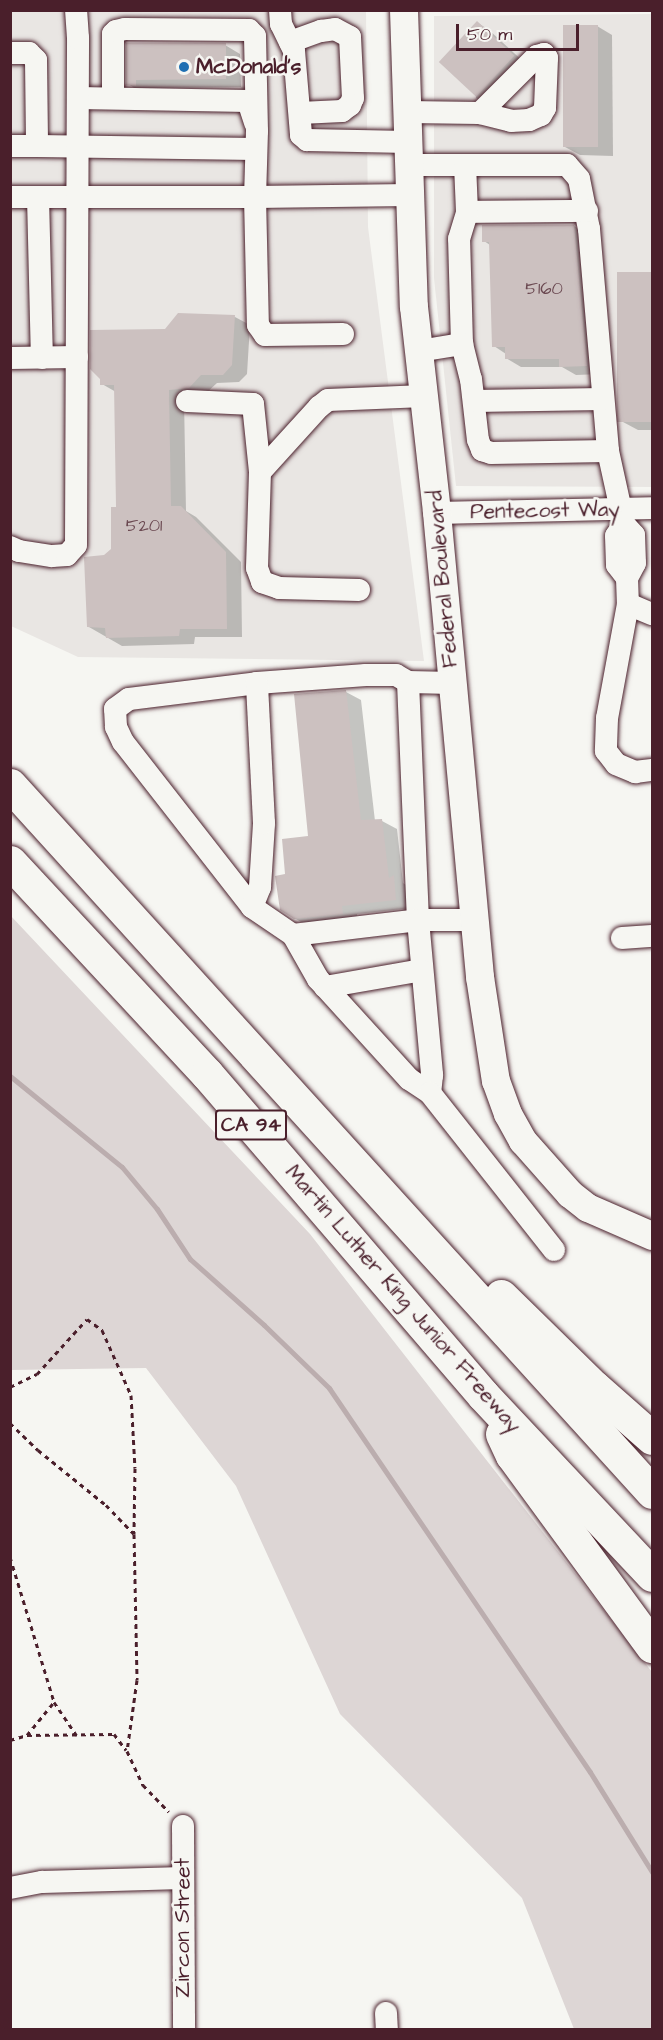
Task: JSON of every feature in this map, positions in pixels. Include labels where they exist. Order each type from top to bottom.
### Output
[{"type":"highway","points":[[10,779],[40,817]]},
{"type":"highway","name":"CA 94","points":[[10,785],[652,1492]]},
{"type":"highway","name":"Martin Luther King Junior Freeway","points":[[10,862],[207,1074],[483,1395],[652,1575]]},
{"type":"highway","points":[[257,1055],[542,1337],[652,1438]]},
{"type":"highway","points":[[483,1395],[512,1455],[652,1647]]},
{"type":"main road","name":"Federal Boulevard","points":[[404,10],[414,307],[437,513],[480,977],[496,1081],[508,1114],[523,1141],[570,1194],[588,1208],[652,1236]]},
{"type":"street","points":[[10,547],[52,556],[66,555],[74,550],[76,544],[78,98],[76,10]]},
{"type":"street","points":[[280,10],[281,24],[294,51],[301,135],[307,140],[408,154],[465,165],[567,165],[579,178],[587,211],[608,451],[623,517],[616,536],[617,565],[627,578],[628,604],[607,718],[606,751],[616,764],[635,772],[652,770]]},
{"type":"street","points":[[113,98],[113,34],[124,28],[249,30],[255,36],[258,325],[265,335],[343,334]]},
{"type":"street","points":[[290,42],[321,31],[335,29],[350,37],[353,98],[350,105],[342,111],[300,113]]},
{"type":"street","points":[[10,53],[29,53],[36,60],[37,146]]},
{"type":"street","points":[[78,98],[248,101],[256,140]]},
{"type":"street","points":[[407,112],[480,113]]},
{"type":"street","points":[[10,146],[256,140]]},
{"type":"street","points":[[465,165],[464,220],[459,239],[462,344],[474,401],[477,440],[482,450],[491,453],[608,451]]},
{"type":"street","points":[[10,197],[410,195]]},
{"type":"street","points":[[38,197],[42,358]]},
{"type":"street","points":[[464,220],[587,211]]},
{"type":"street","points":[[419,351],[462,344]]},
{"type":"street","points":[[10,358],[77,357]]},
{"type":"street","points":[[260,472],[328,400],[424,396]]},
{"type":"street","points":[[474,401],[603,399]]},
{"type":"street","points":[[187,400],[254,404],[260,472],[257,568],[262,582],[279,588],[359,590]]},
{"type":"street","name":"Pentecost Way","points":[[437,513],[623,517],[652,508]]},
{"type":"street","points":[[628,604],[652,614]]},
{"type":"street","points":[[453,683],[408,682],[396,675],[257,683],[129,699],[115,709],[117,727],[123,742],[252,906],[293,935],[318,979],[410,1078],[430,1093],[554,1250]]},
{"type":"street","points":[[408,682],[418,920],[432,1075],[430,1093]]},
{"type":"street","points":[[252,906],[260,887],[264,823],[257,683]]},
{"type":"street","points":[[293,935],[418,920],[474,920]]},
{"type":"street","points":[[622,938],[652,936]]},
{"type":"street","points":[[325,987],[422,970]]},
{"type":"street","name":"Zircon Street","points":[[183,1827],[184,2030]]},
{"type":"street","points":[[10,1888],[42,1882],[183,1878]]},
{"type":"path","points":[[10,1387],[37,1374],[87,1318],[102,1330],[131,1395],[135,1468],[137,1680],[127,1752]]},
{"type":"path","points":[[10,1423],[38,1450],[106,1505],[134,1534]]},
{"type":"path","points":[[10,1557],[54,1702],[76,1735]]},
{"type":"path","points":[[27,1735],[54,1702]]},
{"type":"path","points":[[10,1740],[27,1735],[114,1734],[127,1752],[143,1785],[183,1827]]},
{"type":"shaded area","points":[[11,11],[366,11],[368,227],[424,661],[78,657],[11,626]]},
{"type":"shaded area","points":[[652,14],[652,487],[456,486],[434,278],[434,16]]},
{"type":"shaded area","points":[[10,915],[310,1234],[652,1672],[652,2029],[574,2029],[522,1898],[340,1714],[236,1486],[146,1368],[11,1370]]},
{"type":"building","points":[[477,21],[514,56],[476,97],[439,62]]},
{"type":"building","points":[[563,25],[598,25],[598,147],[563,147]]},
{"type":"building","points":[[126,43],[226,43],[226,79],[136,80],[136,86],[126,85]]},
{"type":"building","points":[[482,225],[574,225],[587,366],[559,367],[559,359],[505,359],[505,347],[492,347],[489,242],[482,242]]},
{"type":"building","points":[[617,272],[652,272],[652,422],[617,422]]},
{"type":"building","points":[[178,313],[235,315],[232,365],[223,375],[201,375],[189,388],[169,390],[171,506],[181,506],[226,552],[227,629],[180,629],[179,636],[106,638],[105,628],[87,627],[84,557],[104,555],[111,549],[111,507],[116,507],[114,385],[100,385],[100,379],[90,369],[90,330],[165,329]]},
{"type":"building","points":[[346,690],[361,820],[382,819],[389,878],[394,875],[396,900],[342,906],[343,914],[294,919],[280,910],[275,876],[285,874],[282,839],[308,836],[294,694]]},
{"type":"waterway","points":[[10,1076],[122,1167],[157,1209],[190,1259],[264,1325],[329,1388],[590,1772],[652,1872]]},
{"type":"place","name":"McDonald's","points":[[184,67]]}]
